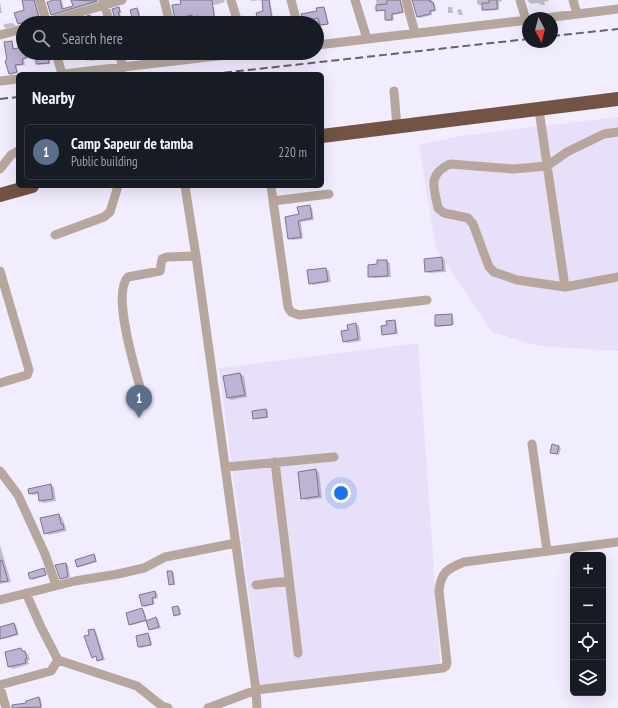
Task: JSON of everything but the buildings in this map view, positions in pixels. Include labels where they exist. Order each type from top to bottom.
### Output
[{"type":"highway","points":[[324,136],[618,99]]},
{"type":"highway","points":[[0,195],[25,188]]},
{"type":"street","points":[[40,0],[44,16]]},
{"type":"street","points":[[65,16],[104,2],[122,0]]},
{"type":"street","points":[[164,0],[168,16]]},
{"type":"street","points":[[231,0],[236,16]]},
{"type":"street","points":[[291,0],[295,16]]},
{"type":"street","points":[[355,0],[367,39]]},
{"type":"street","points":[[406,0],[415,33]]},
{"type":"street","points":[[520,0],[524,12]]},
{"type":"street","points":[[573,0],[577,14]]},
{"type":"street","points":[[104,2],[108,16]]},
{"type":"street","points":[[558,16],[618,9]]},
{"type":"street","points":[[324,44],[522,21]]},
{"type":"street","points":[[0,35],[16,31]]},
{"type":"street","points":[[58,60],[62,72]]},
{"type":"street","points":[[120,60],[121,71]]},
{"type":"street","points":[[102,72],[121,71],[167,60]]},
{"type":"street","points":[[0,81],[16,79]]},
{"type":"street","points":[[394,91],[397,127]]},
{"type":"street","points":[[539,110],[565,286]]},
{"type":"street","points":[[618,132],[604,134],[567,152],[547,166],[513,169],[450,164],[437,174],[433,183],[440,212],[468,218],[473,224],[489,267],[494,272],[517,280],[565,286],[618,277]]},
{"type":"street","points":[[0,169],[11,155],[16,152]]},
{"type":"street","points":[[55,236],[104,217],[110,212],[117,188]]},
{"type":"street","points":[[185,188],[226,467],[256,690],[257,708]]},
{"type":"street","points":[[271,188],[288,307],[291,312],[299,315],[427,300]]},
{"type":"street","points":[[273,201],[328,194]]},
{"type":"street","points":[[142,394],[122,308],[123,286],[128,277],[160,271],[161,261],[167,257],[196,256]]},
{"type":"street","points":[[0,271],[4,296],[29,370],[27,374],[0,383]]},
{"type":"street","points":[[532,444],[547,551]]},
{"type":"street","points":[[226,467],[334,457]]},
{"type":"street","points":[[275,462],[298,653]]},
{"type":"street","points":[[0,471],[18,495],[45,554],[56,585]]},
{"type":"street","points":[[208,708],[256,690],[443,668],[447,663],[439,590],[440,580],[445,572],[464,562],[618,542]]},
{"type":"street","points":[[0,600],[74,580],[118,574],[144,568],[165,557],[236,543]]},
{"type":"street","points":[[256,585],[289,581]]},
{"type":"street","points":[[26,593],[58,660],[137,686],[162,706],[168,708]]},
{"type":"street","points":[[6,708],[0,686],[51,671],[58,660]]},
{"type":"shaded area","points":[[618,117],[618,351],[539,346],[492,332],[436,248],[419,145],[461,136]]},
{"type":"shaded area","points":[[418,343],[440,663],[261,687],[219,368]]},
{"type":"railway","points":[[558,35],[618,29]]},
{"type":"railway","points":[[230,72],[522,40]]},
{"type":"railway","points":[[0,99],[16,97]]},
{"type":"place","name":"Camp Sapeur de tamba","points":[[139,418]]}]
